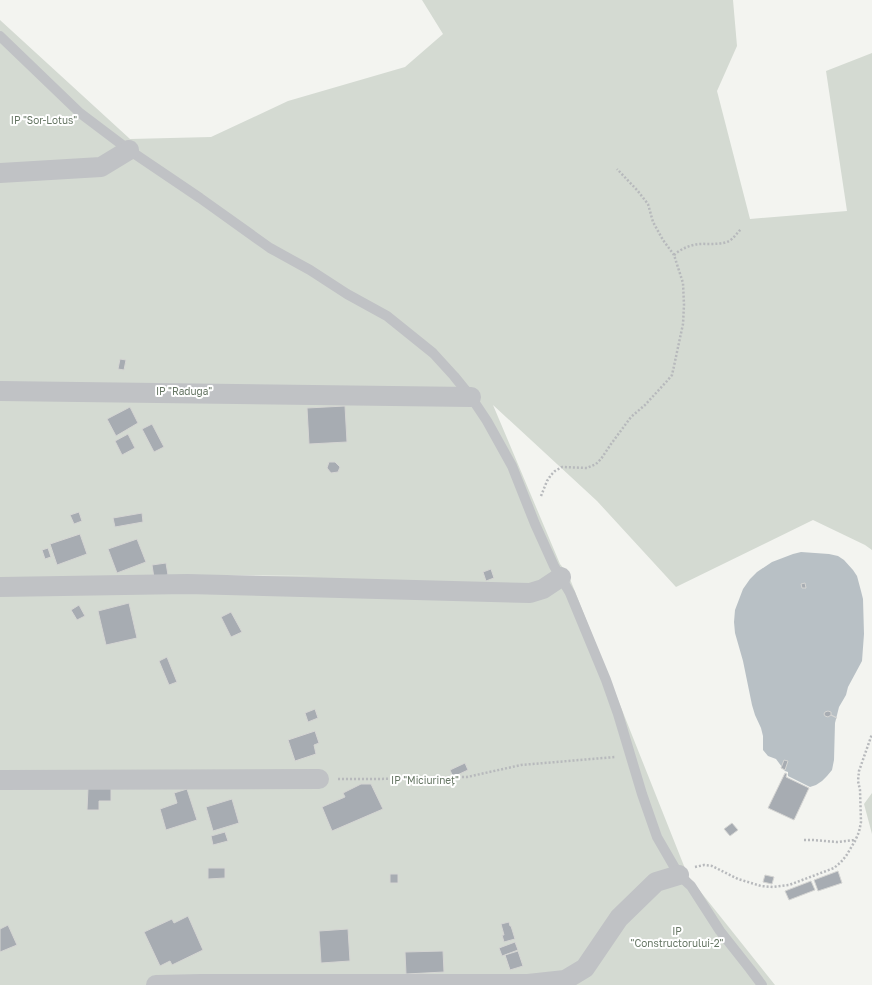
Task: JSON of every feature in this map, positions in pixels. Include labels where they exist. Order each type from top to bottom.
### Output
[{"type":"street","points":[[0,173],[101,168],[129,150]]},
{"type":"street","points":[[0,391],[471,397]]},
{"type":"street","points":[[0,587],[187,584],[530,593],[544,589],[561,577]]},
{"type":"street","points":[[0,780],[319,779]]},
{"type":"street","points":[[156,985],[528,984],[565,980],[585,968],[619,918],[656,882],[679,875]]},
{"type":"lane","points":[[0,36],[80,112],[129,150],[270,248],[310,270],[347,294],[388,316],[433,353],[471,397],[487,421],[512,466],[535,524],[554,566],[570,593],[606,680],[657,837],[679,875],[691,886],[720,931],[762,985]]},
{"type":"path","points":[[535,524],[537,519],[538,504],[551,475],[555,471],[562,468],[587,468],[596,464],[631,417],[667,382],[672,375],[683,324],[683,283],[674,255],[658,232],[653,222],[648,204],[617,169]]},
{"type":"path","points":[[674,255],[680,250],[692,245],[714,244],[730,241],[741,229]]},
{"type":"path","points":[[679,875],[696,867],[704,865],[712,866],[738,879],[761,886],[773,887],[789,885],[834,868],[846,856],[859,832],[861,822],[860,790],[858,781],[859,771],[872,734]]},
{"type":"path","points":[[319,779],[467,777],[520,765],[630,756]]},
{"type":"path","points":[[804,840],[837,842],[856,839]]},
{"type":"green space","points":[[422,0],[733,0],[737,46],[717,91],[750,219],[847,211],[826,71],[872,53],[872,550],[865,545],[813,520],[676,587],[597,501],[493,405],[560,564],[568,574],[688,876],[775,985],[0,985],[0,20],[130,139],[211,137],[288,101],[405,67],[443,34]],"holes":[[[168,575],[322,575],[166,576]]]},
{"type":"green space","points":[[872,793],[872,834],[864,804]]},
{"type":"shaded area","points":[[801,552],[829,554],[838,556],[844,560],[857,576],[863,599],[864,634],[862,661],[839,707],[835,723],[834,760],[832,770],[822,781],[810,787],[788,776],[788,772],[785,771],[776,759],[768,756],[763,750],[763,736],[752,705],[743,661],[735,633],[734,622],[735,610],[743,589],[750,579],[757,572],[772,562]]},
{"type":"building","points":[[120,359],[126,360],[124,370],[118,369]]},
{"type":"building","points":[[345,406],[347,442],[309,444],[307,408]]},
{"type":"building","points":[[130,407],[138,423],[116,436],[107,419]]},
{"type":"building","points":[[152,424],[164,447],[154,452],[142,429]]},
{"type":"building","points":[[128,434],[135,448],[122,455],[115,441]]},
{"type":"building","points":[[329,462],[335,462],[340,467],[338,472],[331,473],[327,468]]},
{"type":"building","points":[[79,512],[82,521],[74,524],[70,515]]},
{"type":"building","points":[[142,513],[143,522],[115,527],[113,518]]},
{"type":"building","points":[[80,534],[87,554],[57,565],[50,544]]},
{"type":"building","points":[[137,539],[146,562],[117,573],[108,549]]},
{"type":"building","points":[[48,548],[51,557],[45,559],[42,550]]},
{"type":"building","points":[[166,563],[168,575],[154,578],[152,565]]},
{"type":"building","points":[[491,569],[494,578],[486,581],[483,572]]},
{"type":"building","points":[[805,583],[806,588],[802,588],[801,584]]},
{"type":"building","points":[[129,603],[137,638],[106,645],[98,611]]},
{"type":"building","points":[[79,605],[85,616],[77,620],[71,610]]},
{"type":"building","points":[[231,612],[242,632],[231,637],[221,617]]},
{"type":"building","points":[[167,657],[177,682],[169,685],[159,661]]},
{"type":"building","points":[[315,709],[318,718],[308,722],[305,713]]},
{"type":"building","points":[[828,711],[831,712],[831,715],[828,717],[824,714]]},
{"type":"building","points":[[315,731],[319,743],[314,745],[316,754],[295,761],[288,740]]},
{"type":"building","points":[[784,760],[788,761],[785,770],[781,768]]},
{"type":"building","points":[[465,763],[468,770],[453,777],[450,770]]},
{"type":"building","points":[[785,773],[787,774],[786,777],[809,788],[794,820],[768,808]]},
{"type":"building","points":[[361,784],[371,784],[383,809],[332,831],[322,807],[345,797],[343,793]]},
{"type":"building","points":[[88,788],[111,788],[111,801],[99,801],[99,810],[87,810]]},
{"type":"building","points":[[187,789],[197,820],[166,830],[160,809],[177,803],[174,793]]},
{"type":"building","points":[[232,799],[239,823],[213,831],[206,807]]},
{"type":"building","points":[[732,823],[738,830],[730,836],[724,829]]},
{"type":"building","points":[[225,832],[228,841],[213,845],[211,836]]},
{"type":"building","points":[[208,868],[225,868],[225,878],[208,879]]},
{"type":"building","points":[[838,871],[842,883],[818,891],[814,880]]},
{"type":"building","points":[[390,874],[398,874],[398,883],[390,883]]},
{"type":"building","points":[[765,875],[774,877],[772,884],[763,882]]},
{"type":"building","points":[[811,881],[815,890],[789,900],[785,891]]},
{"type":"building","points":[[188,916],[203,950],[172,965],[170,961],[160,966],[144,932],[172,919],[174,923]]},
{"type":"building","points":[[509,922],[515,939],[504,942],[501,924]]},
{"type":"building","points":[[8,925],[17,945],[0,952],[0,929]]},
{"type":"building","points":[[348,929],[350,961],[321,963],[319,931]]},
{"type":"building","points":[[515,942],[518,950],[502,956],[499,948]]},
{"type":"building","points":[[443,951],[444,972],[406,974],[405,952]]},
{"type":"building","points":[[518,951],[523,966],[510,970],[505,955]]},
{"type":"park label","name":"IP \"Sor-Lotus\"","points":[[44,120]]},
{"type":"park label","name":"IP \"Raduga\"","points":[[184,391]]},
{"type":"park label","name":"IP \"Miciurineț\"","points":[[425,780]]},
{"type":"park label","name":"IP \"Constructorului-2\"","points":[[677,936]]}]
